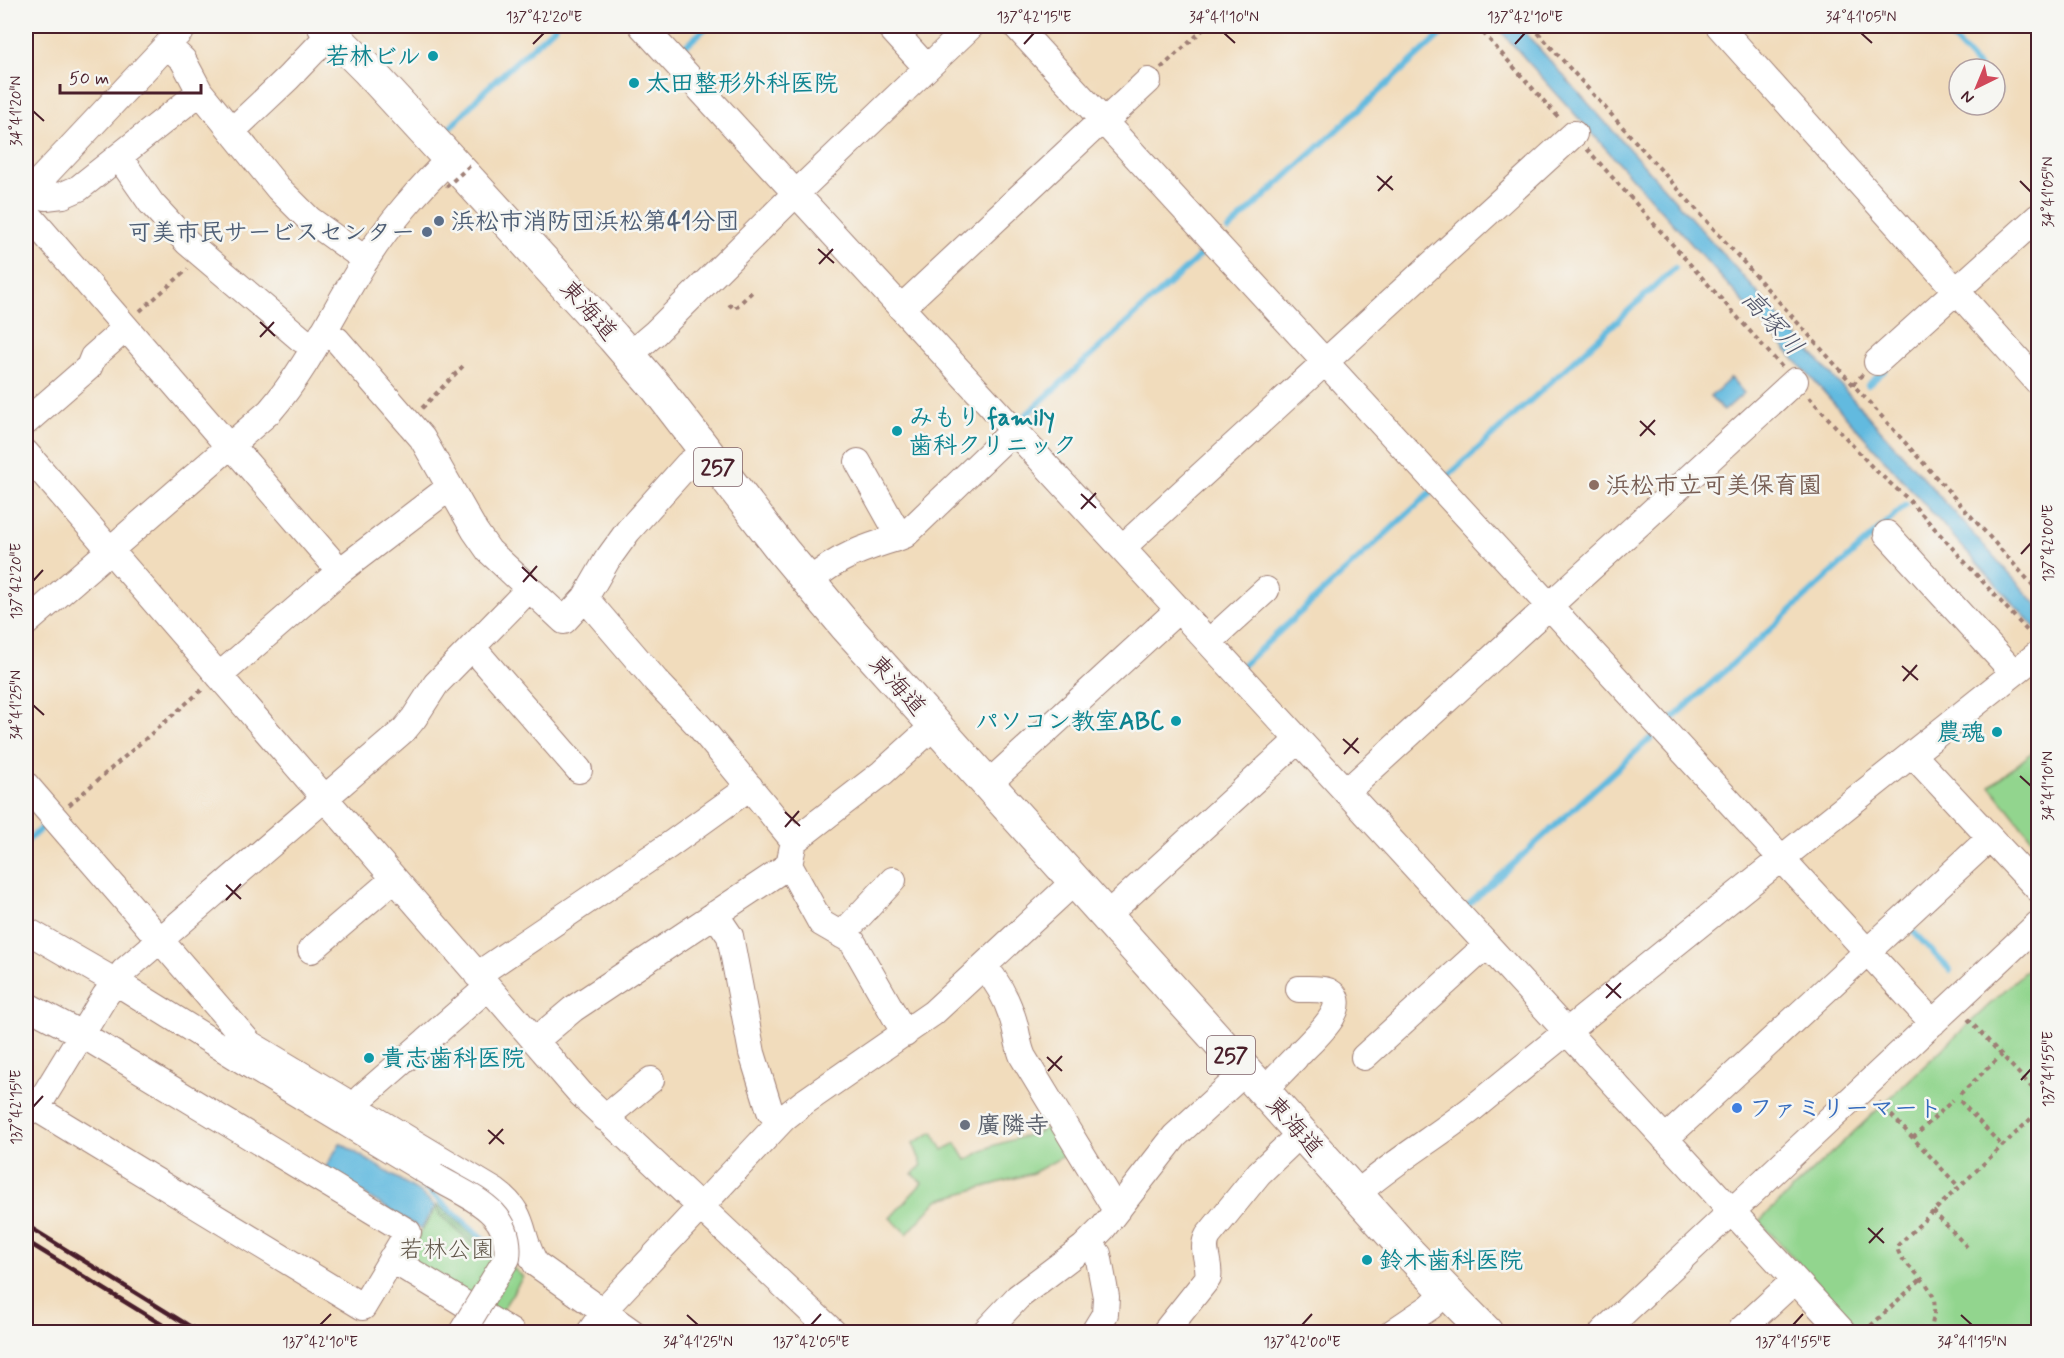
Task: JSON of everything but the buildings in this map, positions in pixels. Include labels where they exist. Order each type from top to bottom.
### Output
[{"type":"highway","name":"東海道","points":[[327,29],[629,355],[808,582],[1301,1133],[1446,1292],[1486,1332]]},
{"type":"street","points":[[642,26],[1843,1332]]},
{"type":"street","points":[[890,26],[927,68]]},
{"type":"street","points":[[629,355],[655,333],[796,193],[970,26]]},
{"type":"street","points":[[1016,26],[1933,1023]]},
{"type":"street","points":[[1719,26],[2038,382]]},
{"type":"street","points":[[232,131],[288,78],[327,29]]},
{"type":"street","points":[[200,92],[86,184],[71,192],[46,196],[30,190],[171,33],[200,92],[293,204],[327,233],[366,260]]},
{"type":"street","points":[[901,308],[1148,81]]},
{"type":"street","points":[[1122,548],[1574,134]]},
{"type":"street","points":[[119,158],[168,223],[202,256],[301,339],[337,340],[427,446],[475,531],[489,551],[564,621],[585,598],[607,560],[628,531],[688,464],[706,451]]},
{"type":"street","points":[[26,623],[258,423],[281,398],[366,260],[394,221],[456,170]]},
{"type":"street","points":[[26,212],[340,571]]},
{"type":"street","points":[[1877,362],[2038,217]]},
{"type":"street","points":[[26,422],[89,367],[93,357],[125,327]]},
{"type":"street","points":[[1346,792],[1795,381]]},
{"type":"street","points":[[808,582],[825,568],[858,550],[906,535],[1014,430]]},
{"type":"street","points":[[26,453],[535,1041],[605,1118],[833,1332]]},
{"type":"street","points":[[858,462],[900,537]]},
{"type":"street","points":[[219,676],[340,571],[450,487]]},
{"type":"street","points":[[1887,534],[2014,673]]},
{"type":"street","points":[[26,1005],[81,1034],[408,1232],[363,1306],[31,1105],[81,1034],[116,982],[124,972],[410,723],[433,688],[529,589]]},
{"type":"street","points":[[1209,642],[1266,590]]},
{"type":"street","points":[[585,598],[750,787],[792,853],[821,923],[852,941],[905,1034]]},
{"type":"street","points":[[988,784],[1179,609]]},
{"type":"street","points":[[1357,1194],[1377,1176],[1457,1120],[1565,1031],[2014,673],[2035,645]]},
{"type":"street","points":[[472,647],[579,770]]},
{"type":"street","points":[[535,1041],[573,1009],[715,914],[792,853],[935,726]]},
{"type":"street","points":[[1106,916],[1298,740]]},
{"type":"street","points":[[1912,754],[2038,889]]},
{"type":"street","points":[[26,785],[160,940],[245,1052],[494,1213],[502,1222],[507,1234],[507,1258],[462,1332]]},
{"type":"street","points":[[355,1107],[362,1096],[483,981],[750,787]]},
{"type":"street","points":[[1665,1139],[1990,838]]},
{"type":"street","points":[[311,950],[394,879]]},
{"type":"street","points":[[843,936],[893,880]]},
{"type":"street","points":[[596,1323],[611,1302],[780,1122],[803,1102],[933,1013],[1075,881]]},
{"type":"street","points":[[715,914],[730,936],[752,1053],[770,1111],[780,1122]]},
{"type":"street","points":[[1603,1332],[2038,924]]},
{"type":"street","points":[[26,930],[245,1052],[355,1107],[506,1199],[520,1219],[530,1255],[536,1264],[596,1323],[632,1332]]},
{"type":"street","points":[[1364,1057],[1487,945]]},
{"type":"street","points":[[984,966],[993,977],[1012,1016],[1023,1057],[1111,1202],[1119,1208]]},
{"type":"street","points":[[985,1332],[1018,1297],[1089,1243],[1175,1136],[1254,1081],[1298,1055],[1334,1015],[1337,1004],[1335,998],[1326,991],[1299,989]]},
{"type":"street","points":[[605,1118],[651,1080]]},
{"type":"street","points":[[1165,1332],[1208,1278],[1204,1247],[1208,1236],[1259,1173],[1301,1133]]},
{"type":"street","points":[[1089,1243],[1098,1254],[1106,1297],[1105,1314],[1094,1332]]},
{"type":"street","points":[[392,1259],[511,1332]]},
{"type":"street","points":[[1742,1329],[1795,1280]]},
{"type":"street","points":[[1393,1332],[1430,1307],[1446,1292]]},
{"type":"path","points":[[1148,81],[1207,26]]},
{"type":"path","points":[[1477,26],[1873,468],[1908,499],[2035,645]]},
{"type":"path","points":[[1532,26],[2038,591]]},
{"type":"path","points":[[125,327],[202,256]]},
{"type":"path","points":[[729,304],[734,309],[752,292]]},
{"type":"path","points":[[408,422],[466,363]]},
{"type":"path","points":[[54,818],[219,676]]},
{"type":"path","points":[[1968,1019],[2038,1094]]},
{"type":"path","points":[[1960,1094],[2002,1055]]},
{"type":"path","points":[[1913,1138],[1953,1100]]},
{"type":"path","points":[[1960,1101],[2002,1146]]},
{"type":"path","points":[[1879,1102],[1959,1187]]},
{"type":"path","points":[[1931,1332],[1935,1311],[1930,1288],[1900,1255],[1898,1246],[2038,1112]]},
{"type":"path","points":[[1933,1211],[1969,1250]]},
{"type":"path","points":[[1864,1332],[1922,1278]]},
{"type":"green space","points":[[2038,748],[2038,847],[1990,786]]},
{"type":"green space","points":[[2038,959],[2038,1332],[1862,1332],[1759,1221]]},
{"type":"green space","points":[[1056,1123],[1073,1151],[1033,1173],[938,1200],[907,1234],[890,1218],[922,1183],[913,1174],[922,1165],[913,1143],[933,1132],[943,1150],[956,1143],[966,1160],[992,1146],[1038,1132]]},
{"type":"green space","name":"若林公園","points":[[439,1203],[523,1277],[499,1315],[410,1261],[408,1253]]},
{"type":"green space","points":[[441,1207],[485,1244],[485,1250],[482,1252],[479,1250],[439,1214],[438,1208]]},
{"type":"water","name":"高塚川","points":[[1496,26],[1519,26],[2038,606],[2038,631]]},
{"type":"water","points":[[1731,378],[1744,393],[1724,411],[1710,397]]},
{"type":"water","points":[[340,1143],[418,1191],[435,1206],[421,1229],[324,1170]]},
{"type":"waterway","points":[[450,128],[485,90],[556,26]]},
{"type":"waterway","points":[[681,50],[708,26]]},
{"type":"waterway","points":[[1228,230],[1450,26]]},
{"type":"waterway","points":[[1941,26],[1969,57]]},
{"type":"waterway","points":[[1025,416],[1207,249]]},
{"type":"waterway","points":[[1446,478],[1675,268]]},
{"type":"waterway","points":[[1868,385],[1885,370]]},
{"type":"waterway","points":[[1243,665],[1430,493]]},
{"type":"waterway","points":[[1670,721],[1906,505]]},
{"type":"waterway","points":[[1466,907],[1653,736]]},
{"type":"waterway","points":[[26,842],[47,823]]},
{"type":"waterway","points":[[1906,924],[1950,970]]},
{"type":"waterway","points":[[413,1177],[489,1244]]},
{"type":"railway","points":[[26,1225],[199,1332]]},
{"type":"railway","points":[[26,1241],[174,1332]]},
{"type":"place","name":"若林ビル","points":[[433,56]]},
{"type":"place","name":"太田整形外科医院","points":[[634,83]]},
{"type":"place","name":"浜松市消防団浜松第41分団","points":[[439,221]]},
{"type":"place","name":"可美市民サービスセンター","points":[[427,232]]},
{"type":"place","name":"みもり family 歯科クリニック","points":[[897,431]]},
{"type":"place","name":"浜松市立可美保育園","points":[[1594,485]]},
{"type":"place","name":"パソコン教室ABC","points":[[1176,721]]},
{"type":"place","name":"農魂","points":[[1997,732]]},
{"type":"place","name":"貴志歯科医院","points":[[369,1058]]},
{"type":"place","name":"ファミリーマート","points":[[1737,1108]]},
{"type":"place","name":"廣隣寺","points":[[965,1125]]},
{"type":"place","name":"鈴木歯科医院","points":[[1367,1260]]}]
